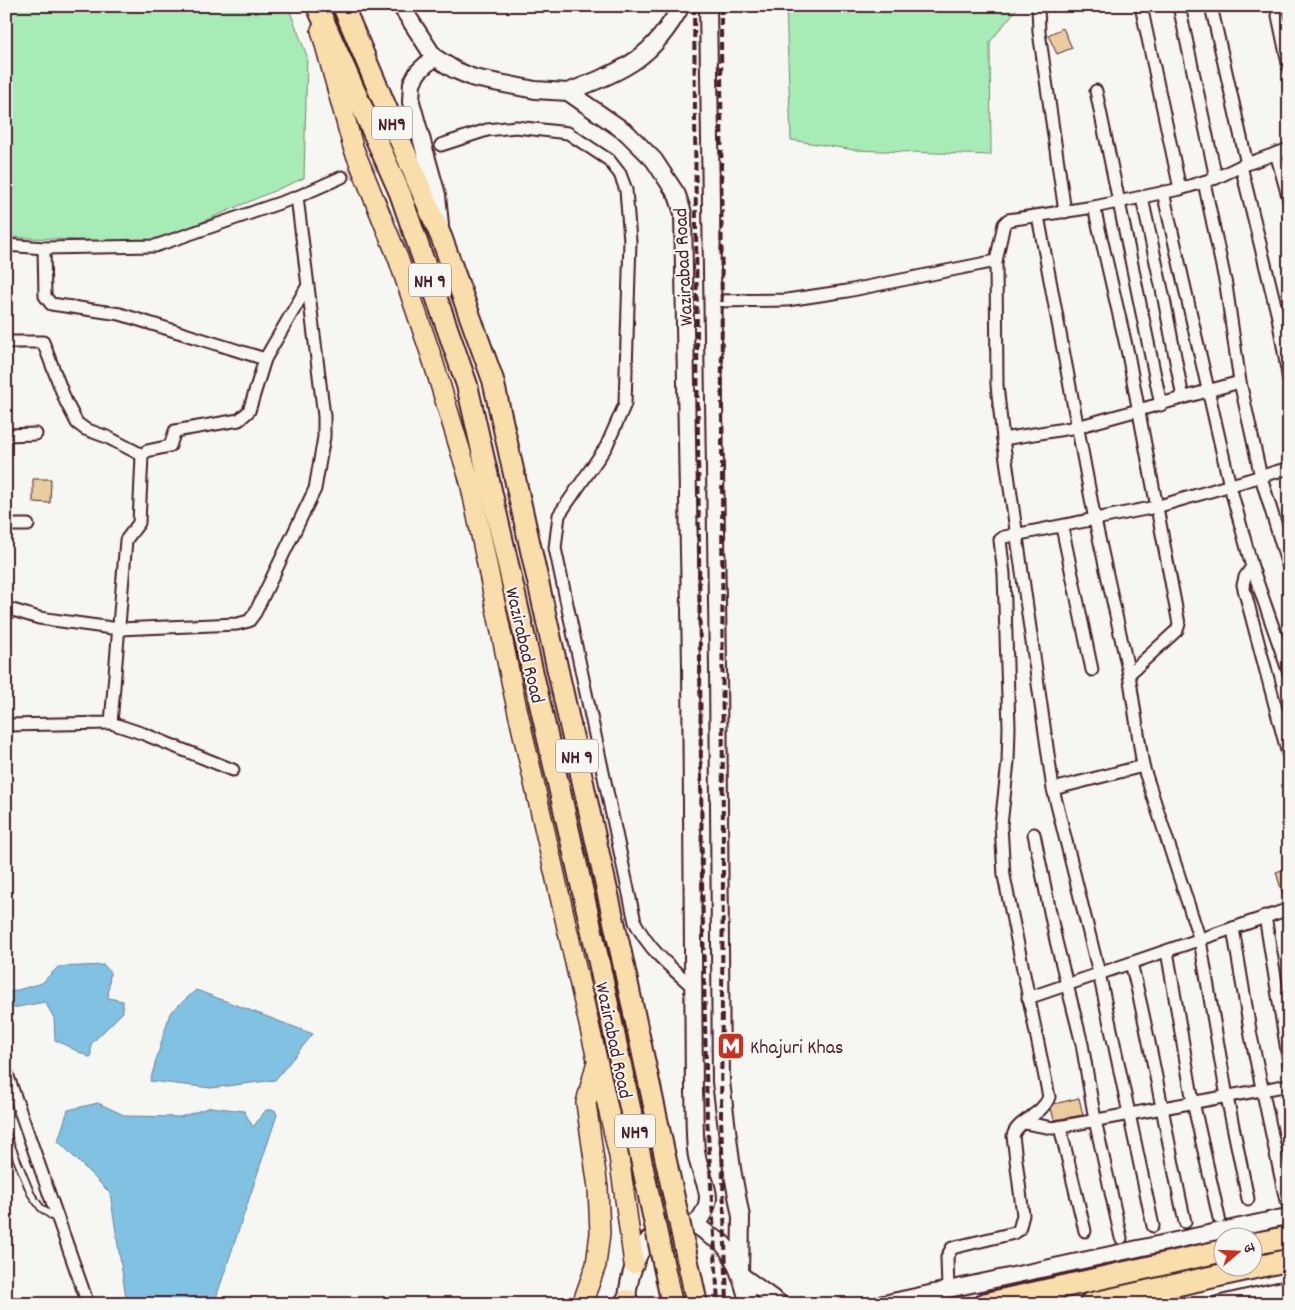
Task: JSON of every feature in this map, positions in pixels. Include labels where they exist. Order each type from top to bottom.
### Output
[{"type":"highway","name":"Wazirabad Road","points":[[316,6],[400,193],[467,385],[598,958],[672,1304]]},
{"type":"highway","name":"NH9","points":[[343,6],[442,239]]},
{"type":"highway","name":"Wazirabad Road","points":[[442,239],[494,380],[697,1304]]},
{"type":"highway","points":[[1262,1242],[1289,1237]]},
{"type":"highway","points":[[985,1304],[1212,1253]]},
{"type":"highway","points":[[1090,1304],[1289,1260]]},
{"type":"main road","points":[[316,6],[354,147],[398,258],[430,352],[470,482],[514,695],[619,1156],[634,1264]]},
{"type":"main road","points":[[401,6],[434,58],[455,70],[474,78],[534,90],[568,92],[613,74],[641,59],[661,38],[681,6]]},
{"type":"main road","name":"Wazirabad Road","points":[[708,6],[721,1082],[732,1169],[741,1217],[740,1274]]},
{"type":"main road","points":[[434,58],[418,72],[412,83],[411,102],[437,195],[442,239]]},
{"type":"main road","name":"Wazirabad Road","points":[[568,92],[627,133],[654,160],[677,195],[683,213],[691,665],[696,1152],[708,1191],[706,1212],[695,1225]]},
{"type":"main road","points":[[582,1304],[596,1265],[600,1233],[598,1188],[586,1103],[597,1060]]},
{"type":"main road","points":[[626,1302],[634,1264],[646,1241],[657,1232],[669,1227],[695,1225],[724,1245],[740,1274],[750,1304]]},
{"type":"street","points":[[1038,6],[1039,32],[1065,212]]},
{"type":"street","points":[[1141,6],[1180,189]]},
{"type":"street","points":[[1179,6],[1216,178]]},
{"type":"street","points":[[1211,6],[1278,317],[1289,381]]},
{"type":"street","points":[[1276,6],[1289,68]]},
{"type":"street","points":[[1096,91],[1117,202],[1140,297],[1161,406]]},
{"type":"street","points":[[442,145],[487,130],[516,127],[568,133],[609,160],[620,174],[626,190],[630,241],[625,404],[606,447],[559,515],[556,548],[635,922],[651,949],[693,988]]},
{"type":"street","points":[[1153,1226],[1099,973],[1053,789],[997,385],[996,261],[1004,224],[1014,218],[1094,207],[1180,189],[1216,178],[1244,165],[1289,149]]},
{"type":"street","points":[[1276,153],[1289,200]]},
{"type":"street","points":[[6,245],[44,248],[155,246],[297,197],[342,177]]},
{"type":"street","points":[[1204,182],[1226,285],[1240,382],[1262,477],[1289,569]]},
{"type":"street","points":[[1163,192],[1210,390],[1230,486],[1252,567],[1289,673]]},
{"type":"street","points":[[6,608],[33,617],[119,629],[237,624],[249,621],[255,613],[315,489],[322,458],[324,416],[297,197]]},
{"type":"street","points":[[1142,198],[1183,398]]},
{"type":"street","points":[[1094,207],[1128,354],[1179,624],[1177,630],[1129,674]]},
{"type":"street","points":[[1038,216],[1095,520],[1129,674],[1143,766],[1200,940],[1227,1096],[1248,1199]]},
{"type":"street","points":[[44,248],[45,296],[51,304],[120,314],[265,359]]},
{"type":"street","points":[[712,301],[787,300],[847,291],[996,261]]},
{"type":"street","points":[[111,723],[126,540],[139,523],[142,455],[147,451],[170,446],[175,431],[239,420],[245,416],[249,411],[265,359],[307,287]]},
{"type":"street","points":[[6,342],[43,342],[66,402],[77,423],[85,429],[107,436],[142,455]]},
{"type":"street","points":[[1003,439],[1077,427],[1161,406],[1240,382]]},
{"type":"street","points":[[6,435],[36,434]]},
{"type":"street","points":[[948,1283],[948,1252],[958,1244],[1014,1233],[1019,1230],[1023,1215],[1013,1136],[1014,1130],[1040,1111],[1049,1097],[1004,876],[1001,825],[1009,737],[1004,574],[999,542],[1004,537],[1018,536],[1156,507],[1289,468]]},
{"type":"street","points":[[6,525],[28,525]]},
{"type":"street","points":[[1062,527],[1092,670]]},
{"type":"street","points":[[1252,567],[1245,578],[1243,586],[1285,725],[1289,758]]},
{"type":"street","points":[[6,726],[111,723],[144,734],[232,770]]},
{"type":"street","points":[[1053,789],[1143,766]]},
{"type":"street","points":[[1034,834],[1067,986],[1082,1044],[1095,1120],[1122,1238]]},
{"type":"street","points":[[1028,998],[1289,909]]},
{"type":"street","points":[[1265,916],[1289,1063]]},
{"type":"street","points":[[1233,928],[1262,1090],[1286,1201]]},
{"type":"street","points":[[1166,951],[1193,1102],[1219,1218]]},
{"type":"street","points":[[1131,963],[1149,1039],[1161,1108],[1186,1222]]},
{"type":"street","points":[[6,1071],[88,1304]]},
{"type":"street","points":[[1025,1122],[1044,1128],[1060,1127],[1289,1085]]},
{"type":"street","points":[[1060,1127],[1085,1230]]},
{"type":"street","points":[[881,1304],[948,1283],[1289,1216]]},
{"type":"street","points":[[740,1274],[781,1304]]},
{"type":"street","points":[[1219,1304],[1289,1288]]},
{"type":"lane","points":[[6,1133],[31,1194],[41,1208],[57,1220]]},
{"type":"green space","points":[[6,6],[288,6],[307,56],[304,178],[153,243],[6,237]]},
{"type":"green space","points":[[786,6],[1019,6],[990,42],[991,155],[855,150],[791,140]]},
{"type":"water","points":[[104,965],[110,972],[108,998],[123,1001],[123,1012],[91,1044],[91,1058],[55,1040],[54,1018],[45,1002],[12,1008],[7,993],[42,983],[58,967]]},
{"type":"water","points":[[196,990],[313,1034],[275,1080],[211,1088],[150,1081],[170,1013]]},
{"type":"water","points":[[98,1103],[126,1116],[180,1117],[211,1107],[244,1111],[253,1127],[266,1110],[275,1110],[277,1115],[214,1304],[127,1304],[110,1193],[58,1141],[68,1110]]},
{"type":"building","points":[[1063,28],[1072,48],[1057,54],[1048,35]]},
{"type":"building","points":[[33,479],[51,479],[50,503],[33,502]]},
{"type":"building","points":[[1289,868],[1289,902],[1285,902],[1276,872]]},
{"type":"building","points":[[1079,1098],[1083,1115],[1054,1120],[1051,1108],[1054,1104]]},
{"type":"tunnel","points":[[342,177],[441,145]]},
{"type":"railway","points":[[694,6],[702,879],[707,1116],[718,1304]]},
{"type":"railway","points":[[721,6],[723,878],[721,1117],[727,1304]]},
{"type":"place","name":"Khajuri Khas","points":[[731,1046]]}]
